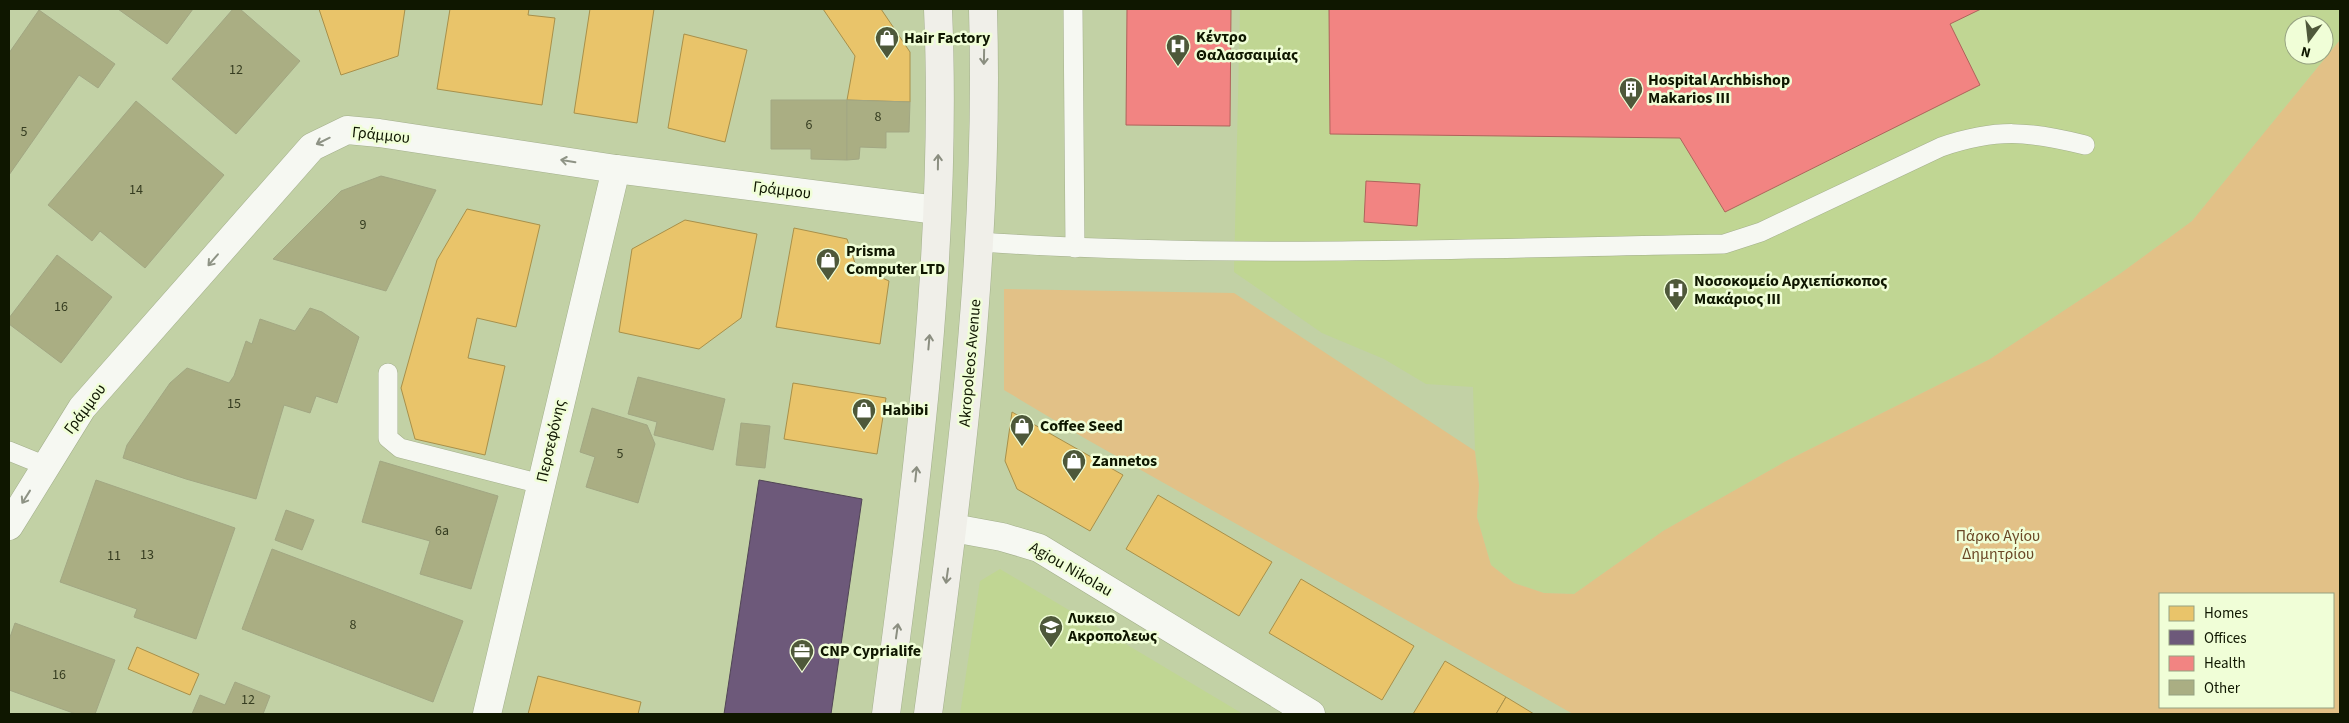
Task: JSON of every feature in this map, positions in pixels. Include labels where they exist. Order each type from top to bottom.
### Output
[{"type":"main road","points":[[886,714],[911,523],[932,301],[937,210],[938,9]]},
{"type":"main road","name":"Akropoleos Avenue","points":[[928,714],[954,528],[980,242],[983,9]]},
{"type":"street","name":"Γράμμου","points":[[9,526],[82,408],[312,147],[347,130],[379,133],[616,169],[937,210]]},
{"type":"street","name":"Περσεφόνης","points":[[487,714],[616,169]]},
{"type":"street","name":"Agiou Nikolau","points":[[954,528],[1020,541],[1039,548],[1277,705],[1311,714]]},
{"type":"lane","points":[[1073,9],[1075,248]]},
{"type":"lane","points":[[980,242],[1075,248],[1282,252],[1724,244],[1761,232],[1941,147],[1970,137],[1998,133],[2042,134],[2085,145]]},
{"type":"lane","points":[[388,374],[388,438],[400,448],[541,484]]},
{"type":"lane","points":[[9,451],[46,466]]},
{"type":"shaded area","name":"Νοσοκομείο Αρχιεπίσκοπος Μακάριος ΙΙΙ","points":[[1240,9],[2340,9],[2340,40],[2334,47],[2334,15],[2284,15],[2284,65],[2320,65],[2192,221],[2121,273],[1990,359],[1786,461],[1663,531],[1574,594],[1544,593],[1514,583],[1491,565],[1477,517],[1479,485],[1475,451],[1473,387],[1426,384],[1384,359],[1322,333],[1234,272]]},
{"type":"shaded area","name":"Λυκειο Ακροπολεως","points":[[1000,569],[1243,714],[960,714],[980,581]]},
{"type":"green space","name":"Πάρκο Αγίου Δημητρίου","points":[[2340,40],[2340,714],[1573,714],[1086,439],[1004,390],[1004,289],[1234,293],[1475,451],[1479,485],[1477,517],[1491,565],[1514,583],[1544,593],[1574,594],[1663,531],[1786,461],[1990,359],[2121,273],[2192,221],[2320,65],[2334,65],[2334,47]]},
{"type":"building: Homes","points":[[319,9],[405,9],[398,56],[341,75]]},
{"type":"building: Homes","points":[[450,9],[529,9],[528,15],[555,18],[542,105],[437,89]]},
{"type":"building: Homes","points":[[590,9],[654,9],[637,123],[574,113]]},
{"type":"building: Homes","points":[[823,9],[881,9],[910,52],[910,102],[847,100],[855,56]]},
{"type":"building: Homes","points":[[684,34],[747,50],[725,142],[668,128]]},
{"type":"building: Homes","points":[[467,209],[540,225],[516,327],[477,318],[468,358],[505,366],[485,455],[415,439],[401,388],[437,260]]},
{"type":"building: Homes","points":[[685,220],[757,234],[741,318],[699,349],[619,332],[632,249]]},
{"type":"building: Homes","points":[[794,228],[847,239],[856,266],[889,281],[880,344],[776,327]]},
{"type":"building: Homes","points":[[793,383],[886,398],[877,454],[784,439]]},
{"type":"building: Homes","points":[[1012,412],[1123,475],[1090,531],[1017,489],[1005,461]]},
{"type":"building: Homes","points":[[1158,495],[1272,562],[1239,616],[1126,549]]},
{"type":"building: Homes","points":[[1301,579],[1414,646],[1382,700],[1269,633]]},
{"type":"building: Homes","points":[[137,647],[199,674],[190,695],[128,669]]},
{"type":"building: Homes","points":[[1445,661],[1506,697],[1496,714],[1413,714]]},
{"type":"building: Homes","points":[[538,676],[641,702],[638,714],[528,714]]},
{"type":"building: Homes","points":[[1506,697],[1534,714],[1496,714]]},
{"type":"building: Offices","points":[[759,480],[862,499],[831,714],[724,714]]},
{"type":"building: Health","name":"Κέντρο Θαλασσαιμίας","points":[[1127,9],[1231,9],[1230,126],[1126,125]]},
{"type":"building: Health","name":"Hospital Archbishop Makarios III","points":[[1329,9],[1981,9],[1950,24],[1980,85],[1725,212],[1680,138],[1330,134]]},
{"type":"building: Health","points":[[1366,181],[1420,184],[1417,226],[1364,222]]},
{"type":"building: Other","points":[[118,9],[193,9],[167,44]]},
{"type":"building: Other","points":[[233,9],[240,9],[300,61],[236,134],[172,79]]},
{"type":"building: Other","points":[[39,10],[115,64],[98,88],[79,75],[9,175],[9,53]]},
{"type":"building: Other","points":[[771,100],[847,100],[847,160],[811,159],[811,149],[771,149]]},
{"type":"building: Other","points":[[847,100],[910,102],[909,132],[886,132],[886,148],[860,147],[859,159],[847,160]]},
{"type":"building: Other","points":[[136,101],[224,175],[145,268],[100,231],[92,241],[48,205]]},
{"type":"building: Other","points":[[381,176],[436,190],[386,291],[273,259],[341,191]]},
{"type":"building: Other","points":[[57,255],[112,297],[61,363],[9,324],[9,318]]},
{"type":"building: Other","points":[[310,308],[322,312],[359,337],[337,403],[316,396],[310,413],[284,405],[256,499],[186,479],[123,458],[127,445],[170,383],[187,368],[229,383],[234,376],[246,341],[252,344],[260,319],[295,331]]},
{"type":"building: Other","points":[[638,377],[725,399],[713,450],[654,435],[657,422],[628,414]]},
{"type":"building: Other","points":[[592,408],[647,425],[655,444],[638,503],[586,487],[595,457],[580,452]]},
{"type":"building: Other","points":[[741,423],[770,426],[765,468],[736,465]]},
{"type":"building: Other","points":[[380,461],[498,496],[471,589],[420,574],[430,541],[362,522]]},
{"type":"building: Other","points":[[96,480],[235,528],[196,639],[134,617],[137,609],[60,582]]},
{"type":"building: Other","points":[[286,510],[314,520],[302,550],[275,540]]},
{"type":"building: Other","points":[[272,549],[463,621],[433,702],[242,629]]},
{"type":"building: Other","points":[[15,623],[115,660],[95,714],[76,714],[9,690],[9,640]]},
{"type":"building: Other","points":[[235,682],[270,696],[263,714],[192,714],[200,695],[225,705]]},
{"type":"place","name":"Hair Factory","points":[[887,59]]},
{"type":"place","name":"Κέντρο Θαλασσαιμίας","points":[[1178,67]]},
{"type":"place","name":"Hospital Archbishop Makarios III","points":[[1631,110]]},
{"type":"place","name":"Prisma Computer LTD","points":[[828,281]]},
{"type":"place","name":"Νοσοκομείο Αρχιεπίσκοπος Μακάριος ΙΙΙ","points":[[1676,311]]},
{"type":"place","name":"Habibi","points":[[864,431]]},
{"type":"place","name":"Coffee Seed","points":[[1022,447]]},
{"type":"place","name":"Zannetos","points":[[1074,482]]},
{"type":"place","name":"Λυκειο Ακροπολεως","points":[[1051,648]]},
{"type":"place","name":"CNP Cyprialife","points":[[802,672]]}]
